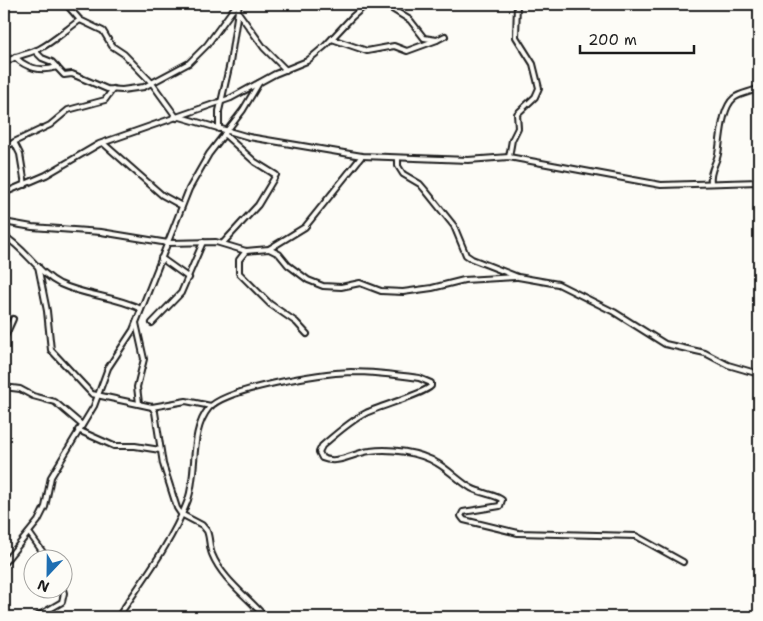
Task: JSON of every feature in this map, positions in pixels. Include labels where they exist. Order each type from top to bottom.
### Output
[{"type":"street","points":[[66,4],[80,20],[103,31],[112,46],[124,54],[151,82],[179,117],[225,132],[321,151],[362,156],[468,160],[509,156],[644,183],[759,182]]},
{"type":"street","points":[[35,51],[43,58],[52,62],[64,76],[72,74],[113,89],[136,89],[188,63],[207,45],[238,4]]},
{"type":"street","points":[[219,129],[221,102],[231,57],[238,4]]},
{"type":"street","points":[[4,194],[25,185],[103,143],[221,102],[309,60],[367,4]]},
{"type":"street","points":[[384,4],[410,20],[424,38],[437,40]]},
{"type":"street","points":[[509,156],[513,137],[518,128],[517,114],[535,97],[539,88],[533,64],[516,37],[517,4]]},
{"type":"street","points":[[237,12],[264,48],[286,70]]},
{"type":"street","points":[[4,64],[15,57],[35,51],[80,20]]},
{"type":"street","points":[[332,39],[367,51],[394,46],[407,52],[445,36]]},
{"type":"street","points":[[15,57],[29,68],[48,70],[57,67]]},
{"type":"street","points":[[4,563],[30,534],[43,511],[51,477],[98,397],[108,368],[136,323],[182,206],[196,176],[225,132],[243,110],[259,83]]},
{"type":"street","points":[[711,183],[710,175],[719,153],[718,140],[730,103],[736,97],[759,88]]},
{"type":"street","points":[[4,147],[20,137],[50,125],[68,110],[105,100],[113,89]]},
{"type":"street","points":[[223,243],[258,205],[276,176],[255,162],[225,132]]},
{"type":"street","points":[[13,143],[20,154],[25,185]]},
{"type":"street","points":[[103,143],[162,195],[182,206]]},
{"type":"street","points":[[4,222],[32,227],[101,232],[168,243],[223,243],[246,251],[269,249],[305,227],[362,156]]},
{"type":"street","points":[[398,158],[398,166],[402,174],[423,186],[453,224],[469,257],[518,277]]},
{"type":"street","points":[[4,236],[18,245],[38,266],[62,285],[123,301],[141,309]]},
{"type":"street","points":[[152,323],[180,295],[203,242]]},
{"type":"street","points":[[269,249],[279,254],[308,280],[323,286],[341,287],[360,283],[381,291],[395,292],[427,289],[464,280],[518,277],[537,279],[567,288],[596,305],[614,312],[665,344],[705,353],[728,365],[759,374]]},
{"type":"street","points":[[246,251],[239,260],[239,273],[270,304],[302,327],[307,334]]},
{"type":"street","points":[[161,258],[189,278]]},
{"type":"street","points":[[38,266],[47,312],[51,350],[90,392],[98,397],[139,403],[152,407],[186,401],[210,406]]},
{"type":"street","points":[[4,339],[14,318]]},
{"type":"street","points":[[136,323],[144,359],[137,387],[139,403]]},
{"type":"street","points":[[118,617],[147,575],[181,514],[190,491],[201,421],[210,406],[227,397],[250,389],[336,373],[365,372],[431,382],[428,389],[365,413],[320,448],[319,455],[326,460],[333,461],[370,451],[385,451],[426,458],[442,466],[471,488],[481,493],[500,497],[502,500],[500,506],[495,508],[463,512],[461,516],[464,520],[526,534],[616,534],[636,536],[683,562]]},
{"type":"street","points":[[4,387],[20,389],[33,396],[55,402],[82,425]]},
{"type":"street","points":[[152,407],[155,412],[160,450],[170,489],[181,514],[202,525],[208,531],[210,551],[216,561],[235,585],[265,617]]},
{"type":"street","points":[[78,430],[114,446],[135,446],[160,450]]},
{"type":"street","points":[[30,534],[40,548]]},
{"type":"street","points":[[36,617],[62,602],[63,598]]}]
